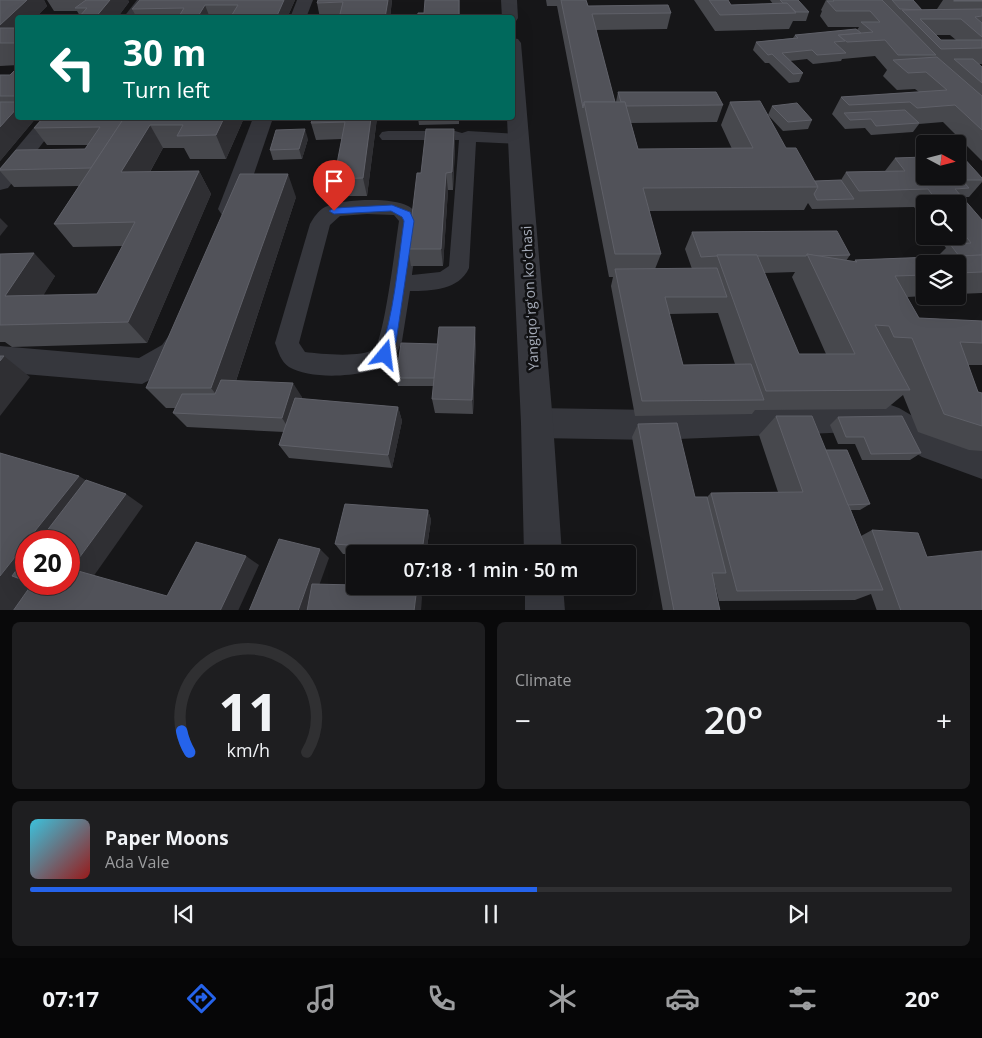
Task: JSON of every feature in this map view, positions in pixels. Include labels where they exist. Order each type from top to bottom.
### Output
[{"type":"street","points":[[133,15],[145,0]]},
{"type":"street","points":[[299,15],[304,0]]},
{"type":"street","points":[[509,0],[510,15]]},
{"type":"street","name":"Yangiqoʻrgʻon koʻchasi","points":[[515,79],[537,423],[543,545]]},
{"type":"street","points":[[0,183],[50,120]]},
{"type":"street","points":[[223,230],[262,120]]},
{"type":"street","points":[[0,359],[142,372],[172,354],[186,334],[193,315]]},
{"type":"street","points":[[537,423],[654,425],[880,416],[891,419],[906,431],[941,449],[982,463]]},
{"type":"street","points":[[544,595],[545,610]]},
{"type":"lane","points":[[388,136],[468,136],[520,139]]},
{"type":"lane","points":[[400,283],[432,282],[449,278],[457,271],[461,254],[468,136]]},
{"type":"lane","points":[[383,208],[401,210],[407,215],[409,221],[400,283],[390,342],[385,355],[362,364],[313,362],[300,360],[291,354],[286,344],[320,224],[325,216],[342,209],[383,208]]},
{"type":"building","points":[[0,0],[27,0],[0,25]]},
{"type":"building","points":[[86,0],[110,0],[98,15],[81,15],[87,8],[75,8]]},
{"type":"building","points":[[140,0],[284,0],[277,15],[232,15],[238,5],[205,5],[199,15],[180,15],[184,8],[132,9]]},
{"type":"building","points":[[318,0],[388,0],[386,15],[340,15],[343,2],[317,3]]},
{"type":"building","points":[[425,0],[459,0],[459,15],[418,15],[418,13],[424,13]]},
{"type":"building","points":[[561,0],[586,0],[588,6],[668,5],[671,13],[592,14],[615,102],[584,102],[583,108]]},
{"type":"building","points":[[709,0],[728,0],[731,5],[787,3],[796,13],[720,15]]},
{"type":"building","points":[[780,0],[798,0],[809,12],[796,12],[787,3],[783,3]]},
{"type":"building","points":[[882,0],[936,55],[898,55],[885,40],[847,42],[838,35],[873,32],[861,22],[880,22],[870,11],[836,11],[827,1]]},
{"type":"building","points":[[892,0],[913,0],[922,10],[900,9]]},
{"type":"building","points":[[982,0],[982,1],[954,1]]},
{"type":"building","points":[[982,9],[982,16],[975,17],[982,23],[982,37],[961,19],[920,19],[941,40],[982,40],[982,48],[941,49],[902,10]]},
{"type":"building","points":[[0,28],[15,28],[15,43],[0,43]]},
{"type":"building","points":[[856,29],[861,33],[838,35],[845,41],[834,42],[846,53],[817,55],[812,50],[782,53],[803,73],[793,74],[772,54],[768,55],[756,42],[798,38],[795,35]]},
{"type":"building","points":[[937,57],[982,96],[982,130],[955,105],[917,108],[910,102],[849,105],[841,97],[947,90],[926,72],[908,73],[893,60]]},
{"type":"building","points":[[954,59],[973,59],[982,67],[982,83]]},
{"type":"building","points":[[15,70],[15,96],[0,96],[0,75],[10,75]]},
{"type":"building","points":[[618,92],[716,92],[723,105],[626,106],[625,102],[621,102]]},
{"type":"building","points":[[760,101],[786,148],[796,148],[818,187],[643,188],[661,254],[615,254],[584,102],[625,102],[638,149],[753,148],[730,102]]},
{"type":"building","points":[[0,102],[15,102],[15,110],[0,127]]},
{"type":"building","points":[[797,103],[812,120],[788,122],[772,106]]},
{"type":"building","points":[[905,110],[919,123],[876,126],[871,119],[850,120],[844,113]]},
{"type":"building","points":[[41,120],[123,120],[91,168],[0,170],[16,150],[85,149],[100,127],[34,128]]},
{"type":"building","points":[[123,120],[223,120],[216,135],[177,136],[183,125],[150,125],[121,172],[199,171],[128,322],[0,325],[0,254],[34,253],[5,296],[97,294],[135,222],[54,224]]},
{"type":"building","points":[[312,120],[371,120],[363,178],[334,179],[345,122],[311,123]]},
{"type":"building","points":[[305,129],[299,149],[270,150],[276,130]]},
{"type":"building","points":[[426,129],[454,129],[452,172],[446,173],[441,249],[408,249],[417,173],[421,173]]},
{"type":"building","points":[[916,157],[916,185],[966,185],[969,188],[955,189],[960,195],[932,195],[928,189],[859,191],[846,172],[905,171],[895,158]]},
{"type":"building","points":[[966,160],[982,178],[982,180],[966,180]]},
{"type":"building","points":[[240,174],[288,174],[211,388],[146,388]]},
{"type":"building","points":[[841,180],[854,199],[817,200],[814,194],[818,187],[815,181]]},
{"type":"building","points":[[966,202],[982,220],[982,255],[958,255],[951,245],[971,243],[966,236]]},
{"type":"building","points":[[837,231],[850,255],[717,255],[701,257],[692,232]]},
{"type":"building","points":[[807,254],[857,262],[855,260],[916,258],[916,275],[895,276],[919,318],[982,321],[982,343],[960,342],[978,392],[982,393],[982,426],[944,414],[912,338],[894,337],[889,326],[875,325],[910,390],[766,391],[717,255],[757,255],[799,354],[855,354]]},
{"type":"building","points":[[982,255],[982,272],[966,273],[966,256]]},
{"type":"building","points":[[717,268],[727,297],[665,297],[683,365],[751,364],[764,400],[642,401],[615,269]]},
{"type":"building","points":[[439,327],[475,327],[472,400],[432,399]]},
{"type":"building","points":[[401,343],[438,344],[434,378],[396,378]]},
{"type":"building","points":[[221,380],[293,383],[282,418],[173,413],[182,394],[215,394]]},
{"type":"building","points":[[295,398],[398,407],[388,455],[279,445]]},
{"type":"building","points":[[776,416],[812,416],[883,590],[737,591],[711,493],[803,492]]},
{"type":"building","points":[[902,416],[921,453],[871,454],[864,437],[846,437],[838,417]]},
{"type":"building","points":[[677,423],[695,497],[707,497],[726,573],[712,573],[720,610],[674,610],[638,424]]},
{"type":"building","points":[[826,450],[847,450],[870,504],[848,505]]},
{"type":"building","points":[[0,453],[79,476],[36,530],[15,530],[15,557],[0,576]]},
{"type":"building","points":[[86,480],[126,494],[80,557],[80,530],[47,530]]},
{"type":"building","points":[[345,504],[428,510],[423,545],[335,544]]},
{"type":"building","points":[[872,530],[918,533],[927,557],[982,551],[982,610],[901,610]]},
{"type":"building","points":[[279,539],[320,549],[298,610],[249,610]]},
{"type":"building","points":[[196,542],[246,556],[220,610],[14,610],[24,595],[80,595],[80,572],[167,596]]},
{"type":"building","points":[[312,584],[346,585],[346,595],[416,595],[414,610],[307,610]]},
{"type":"route","points":[[334,211],[342,209],[392,208],[401,210],[407,215],[409,221],[400,283],[390,342],[385,355]]}]
